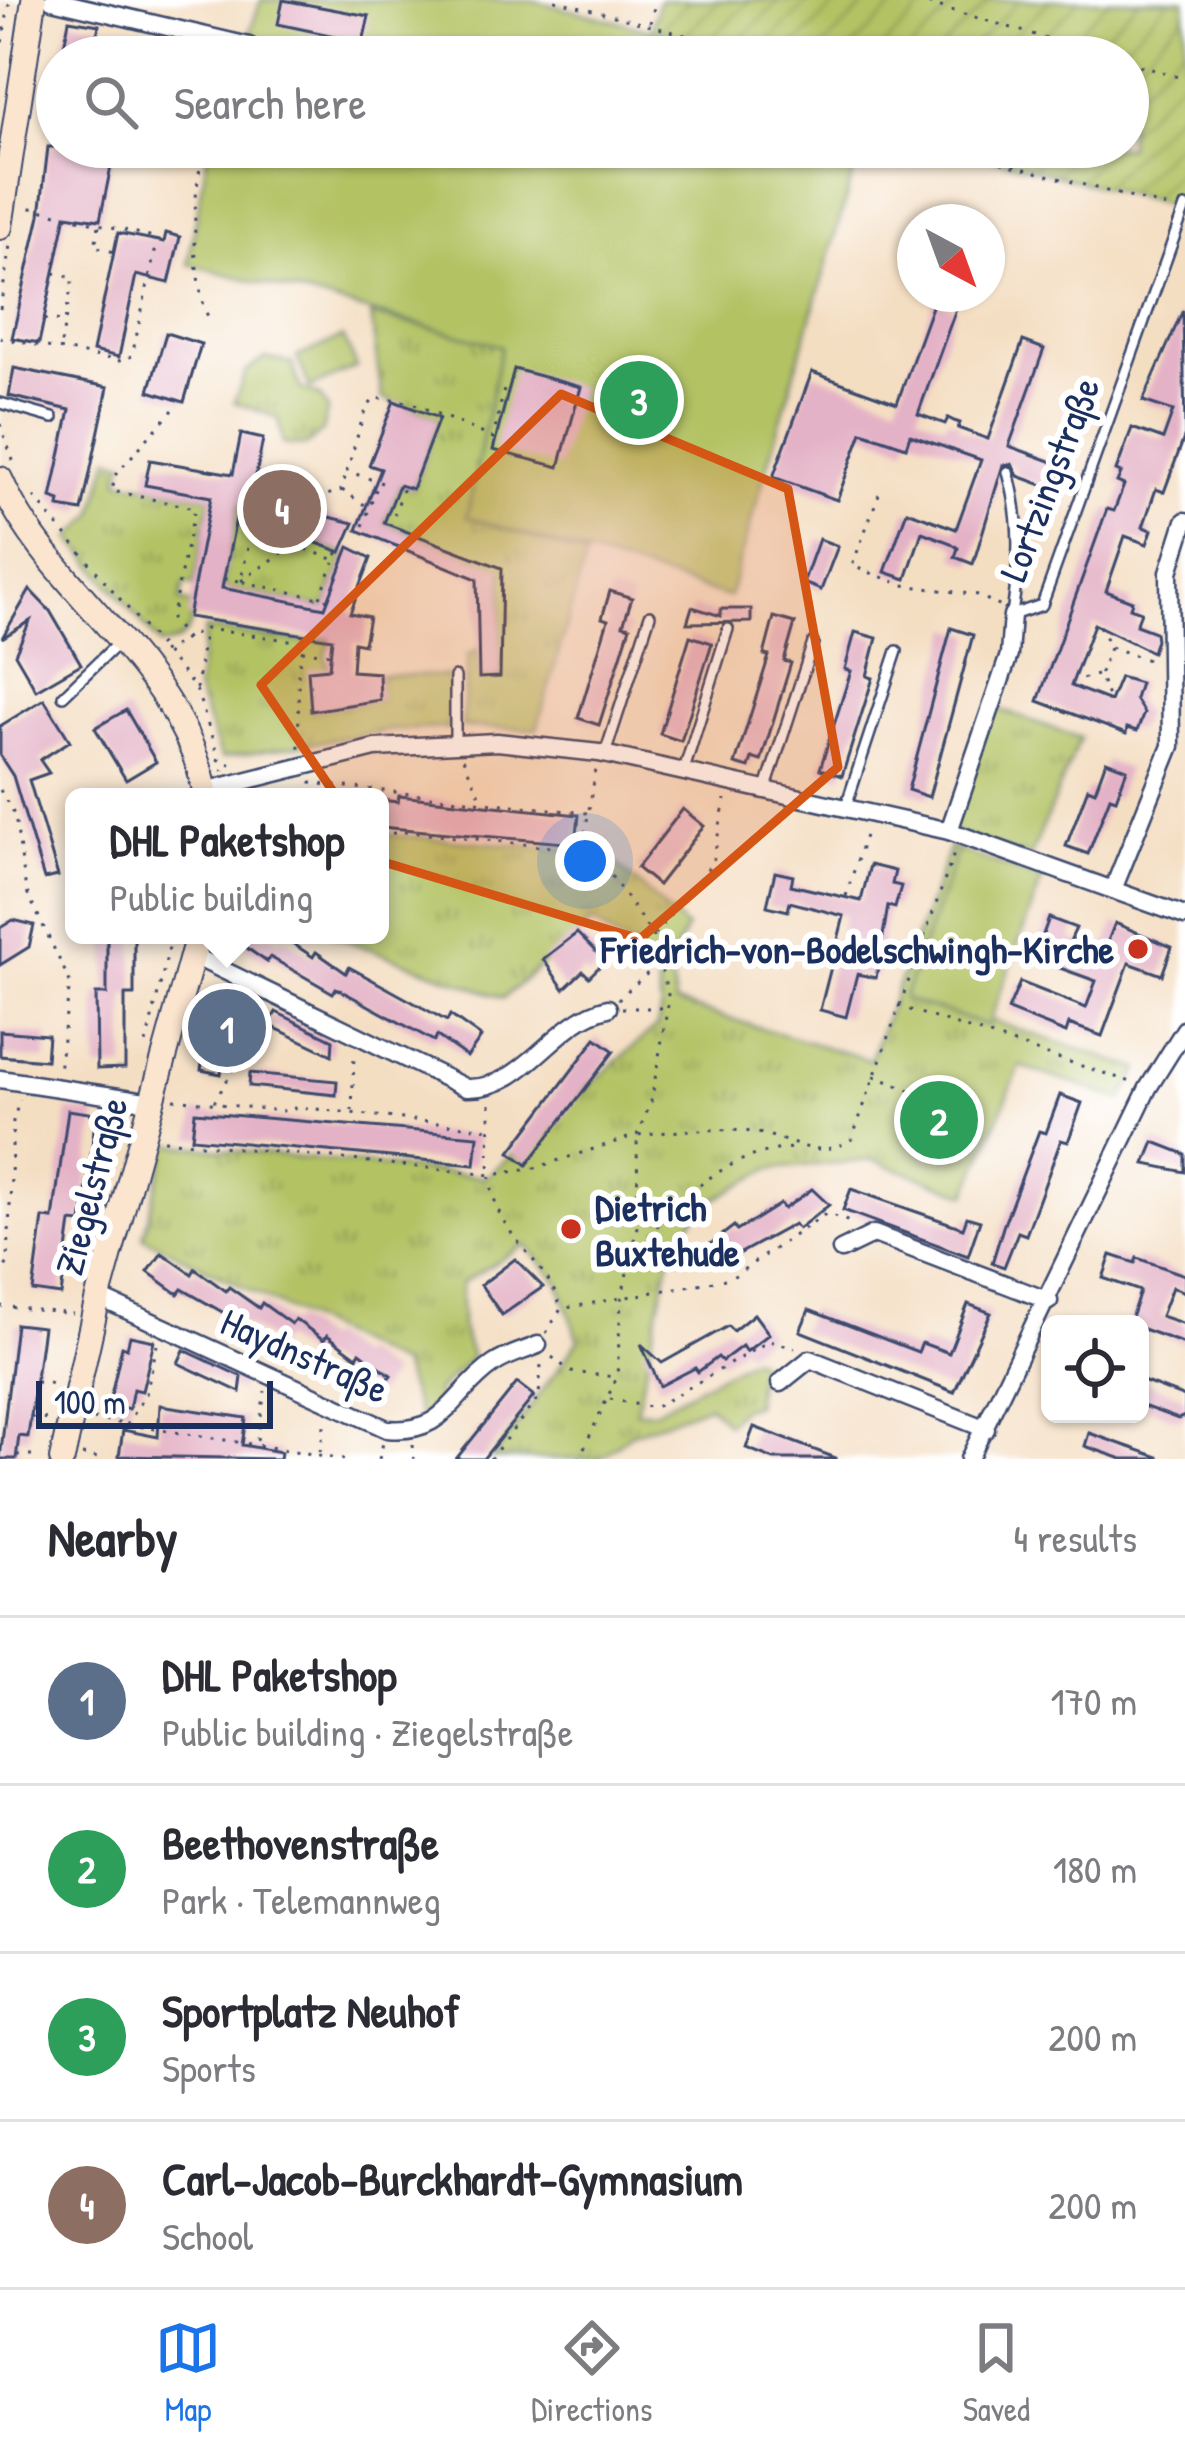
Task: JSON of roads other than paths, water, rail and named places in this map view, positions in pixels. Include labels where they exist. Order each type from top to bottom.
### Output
[{"type":"main road","points":[[2,214],[34,0]]},
{"type":"main road","points":[[12,491],[172,712],[210,788]]},
{"type":"main road","name":"Ziegelstraße","points":[[62,1457],[95,1308],[163,1101],[195,945]]},
{"type":"street","points":[[52,0],[206,36]]},
{"type":"street","points":[[1114,887],[1177,754],[1168,572],[1181,548],[1185,521]]},
{"type":"street","name":"Lortzingstraße","points":[[953,844],[1009,655],[1012,615]]},
{"type":"street","points":[[230,788],[306,771],[375,748],[455,742],[684,770],[846,806],[953,844],[1114,887],[1185,916]]},
{"type":"street","points":[[195,945],[254,982],[466,1088],[490,1089],[514,1075],[582,1014],[608,1008]]},
{"type":"street","points":[[969,1459],[1148,1088],[1185,1028]]},
{"type":"street","points":[[0,1079],[163,1101]]},
{"type":"street","points":[[841,1250],[874,1234],[1049,1301]]},
{"type":"street","name":"Haydnstraße","points":[[95,1308],[161,1327],[387,1429],[412,1431],[437,1420],[494,1364],[538,1345]]},
{"type":"street","points":[[780,1383],[810,1359],[986,1429]]},
{"type":"lane","name":"Lortzingstraße","points":[[1012,615],[1042,605],[1184,209]]},
{"type":"lane","points":[[0,403],[53,418]]},
{"type":"lane","points":[[1008,472],[1016,502],[1019,565],[1012,615]]},
{"type":"lane","points":[[600,759],[650,615]]},
{"type":"lane","points":[[684,770],[728,629]]},
{"type":"lane","points":[[63,696],[120,640]]},
{"type":"lane","points":[[766,788],[812,644]]},
{"type":"lane","points":[[846,806],[897,650]]},
{"type":"lane","points":[[455,677],[455,742]]},
{"type":"place","name":"Sportplatz Neuhof","points":[[639,400]]},
{"type":"place","name":"Carl-Jacob-Burckhardt-Gymnasium","points":[[282,509]]},
{"type":"place","name":"Friedrich-von-Bodelschwingh-Kirche","points":[[1138,949]]},
{"type":"place","name":"DHL Paketshop","points":[[227,1028]]},
{"type":"place","name":"Beethovenstraße","points":[[939,1120]]},
{"type":"place","name":"Dietrich Buxtehude","points":[[571,1229]]}]
